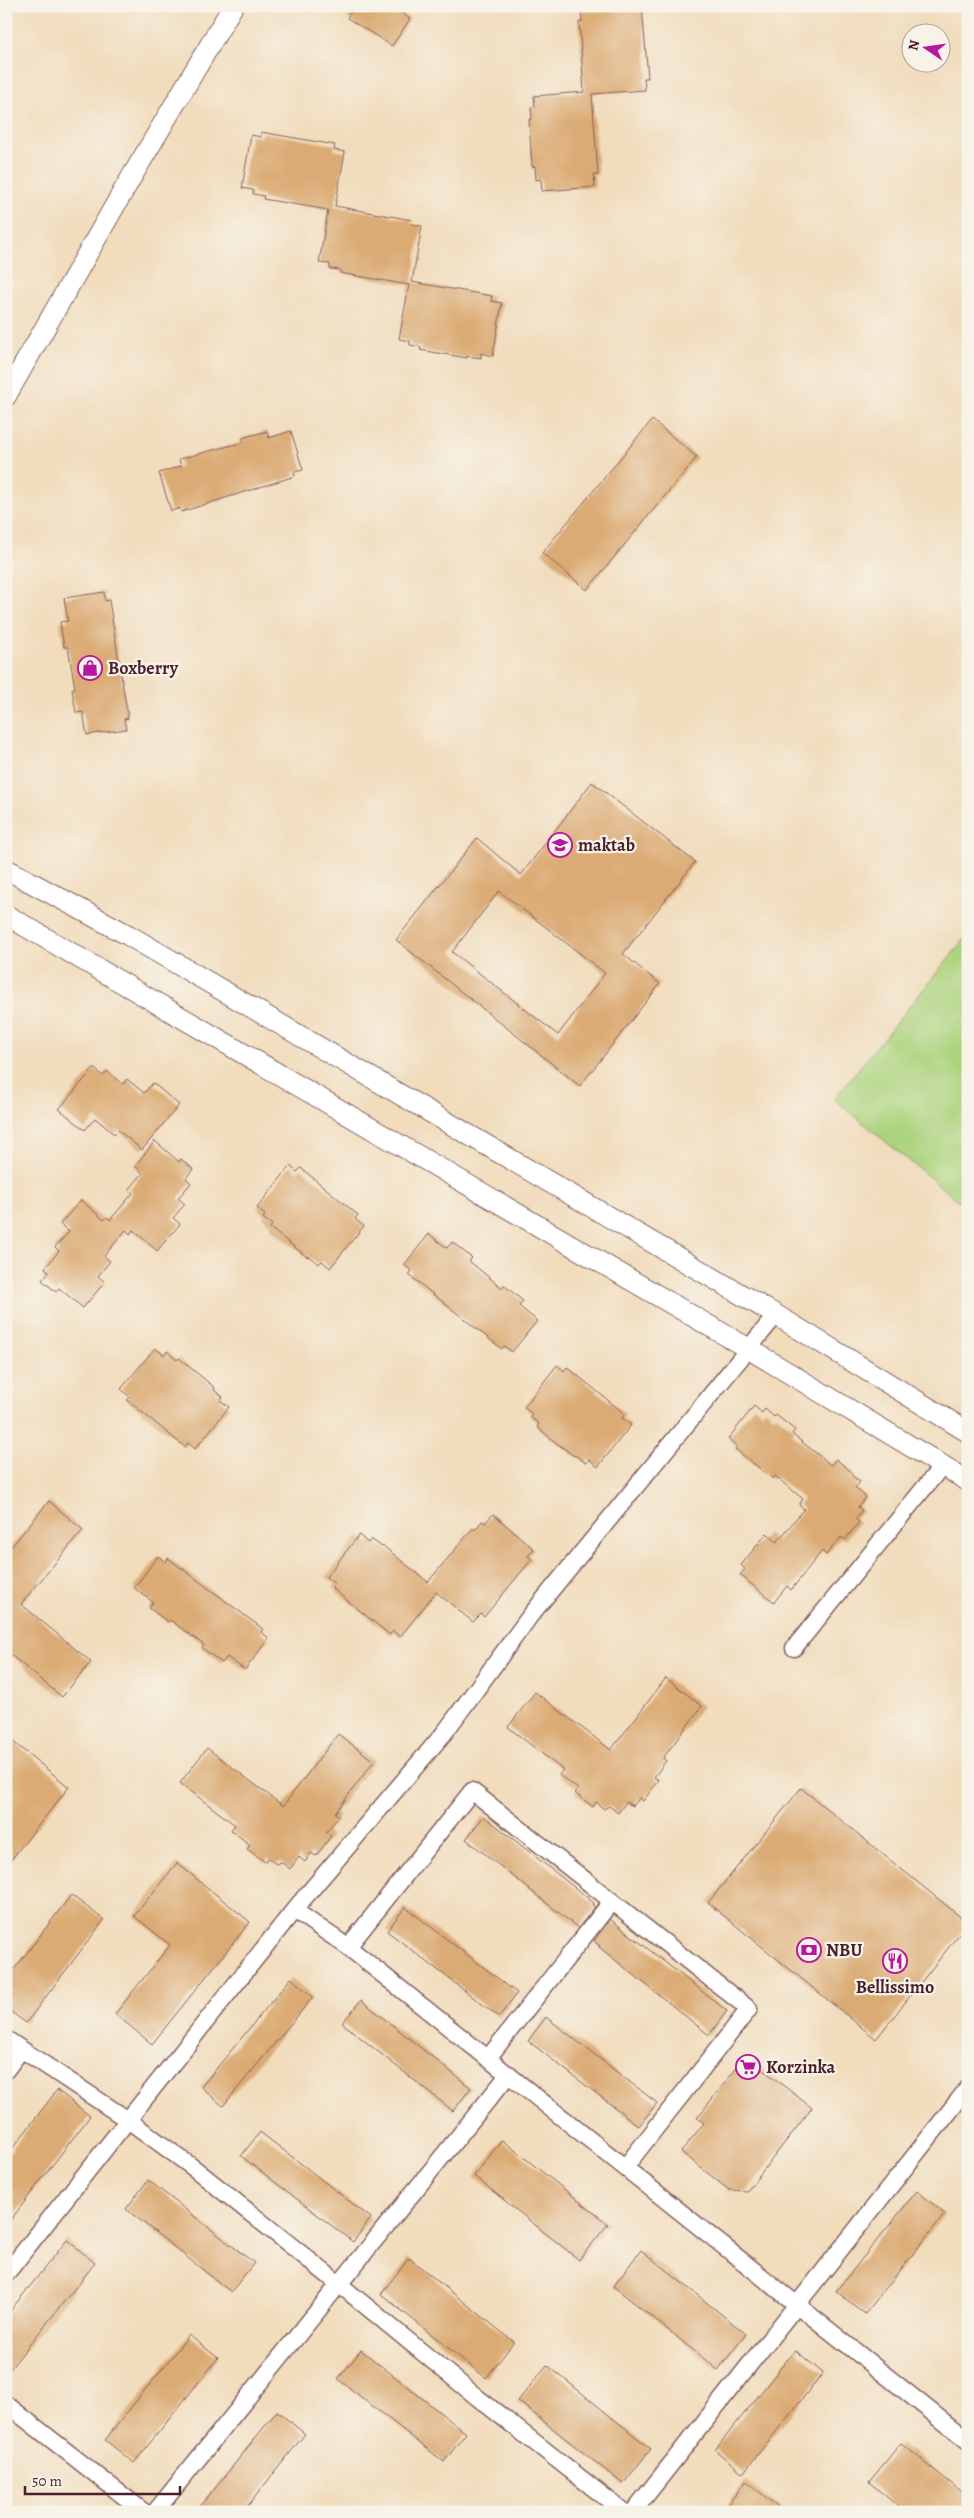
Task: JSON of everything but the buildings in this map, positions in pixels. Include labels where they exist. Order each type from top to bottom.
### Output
[{"type":"street","points":[[6,396],[125,188],[233,6]]},
{"type":"street","points":[[6,869],[145,945],[776,1315],[968,1432]]},
{"type":"street","points":[[6,915],[749,1349],[968,1481]]},
{"type":"street","points":[[6,2274],[294,1910],[445,1732],[530,1616],[776,1315]]},
{"type":"street","points":[[794,1648],[942,1466]]},
{"type":"street","points":[[348,1947],[472,1791],[612,1901],[749,2009],[626,2166]]},
{"type":"street","points":[[488,2058],[612,1901]]},
{"type":"street","points":[[294,1910],[348,1947],[626,2166],[968,2441]]},
{"type":"street","points":[[6,2038],[21,2050],[128,2120],[195,2169],[340,2284],[478,2398],[624,2512]]},
{"type":"street","points":[[6,2070],[21,2050]]},
{"type":"street","points":[[155,2512],[509,2074]]},
{"type":"street","points":[[634,2512],[968,2088]]},
{"type":"street","points":[[6,2404],[144,2512]]},
{"type":"green space","points":[[966,937],[968,938],[968,1209],[834,1099]]},
{"type":"place","name":"Boxberry","points":[[90,668]]},
{"type":"place","name":"maktab","points":[[560,845]]},
{"type":"place","name":"NBU","points":[[809,1950]]},
{"type":"place","name":"Bellissimo","points":[[895,1961]]},
{"type":"place","name":"Korzinka","points":[[748,2067]]}]
